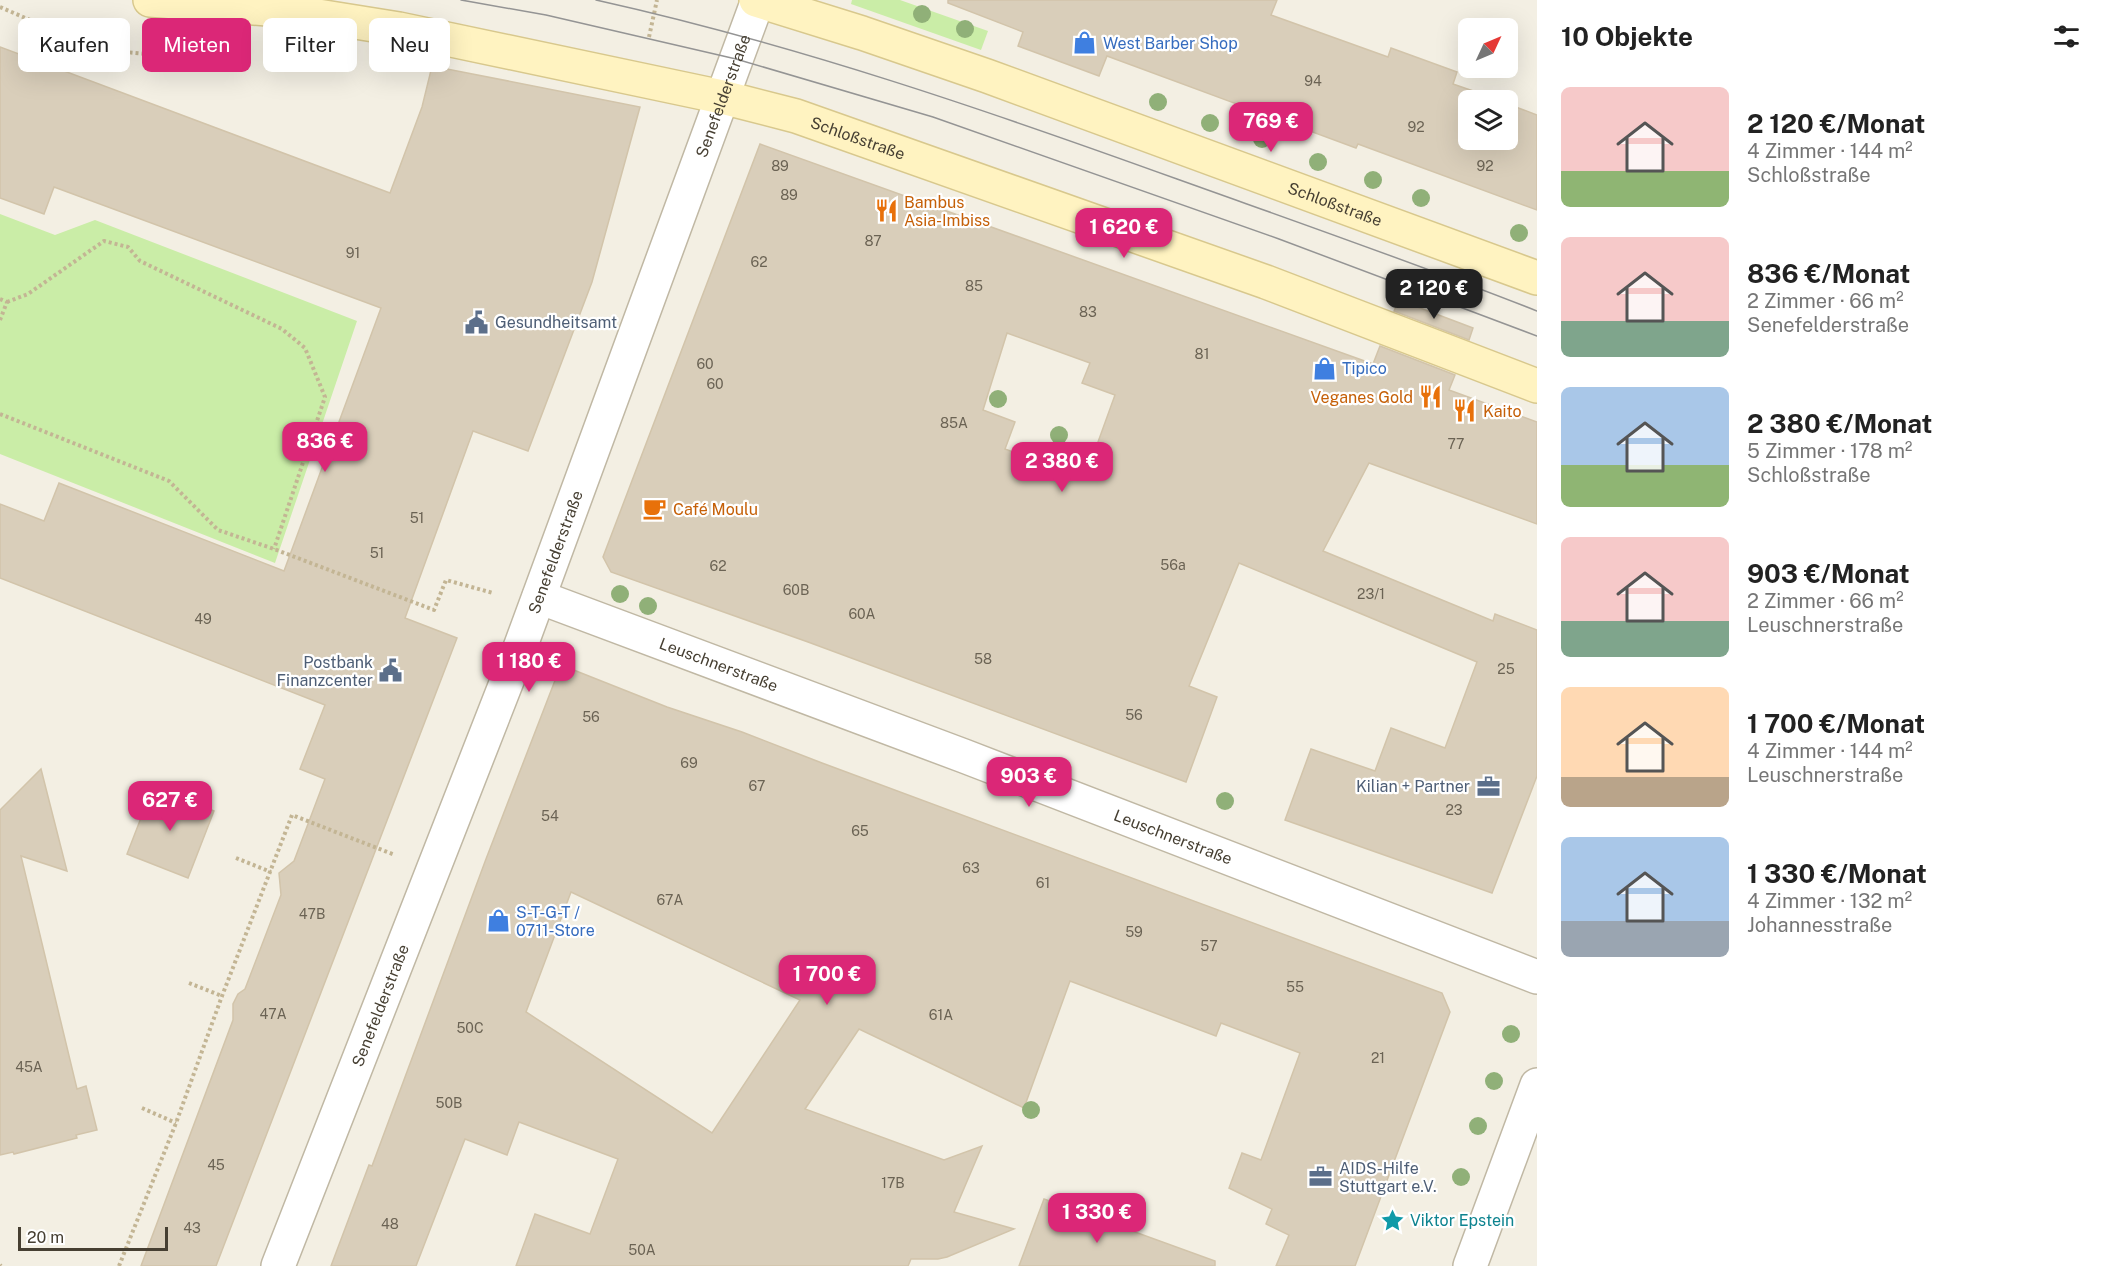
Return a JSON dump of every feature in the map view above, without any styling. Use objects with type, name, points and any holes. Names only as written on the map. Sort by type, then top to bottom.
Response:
[{"type":"street","name":"Schloßstraße","points":[[150,0],[280,10],[399,29],[722,97],[796,116],[1255,278],[1537,386]]},
{"type":"street","name":"Schloßstraße","points":[[757,0],[977,73],[1537,278]]},
{"type":"street","name":"Senefelderstraße","points":[[278,1266],[539,597],[757,0]]},
{"type":"street","name":"Leuschnerstraße","points":[[539,597],[964,756],[1537,977]]},
{"type":"street","points":[[1470,1266],[1537,1085]]},
{"type":"path","points":[[0,7],[76,40],[114,51],[142,53]]},
{"type":"path","points":[[0,299],[7,302],[28,294],[104,241],[128,247],[140,261],[282,329],[304,348],[325,397],[274,549]]},
{"type":"path","points":[[0,320],[7,302]]},
{"type":"path","points":[[0,414],[169,481],[218,530],[434,610],[446,580],[488,593],[539,597]]},
{"type":"path","points":[[119,1266],[176,1123],[292,815],[374,846]]},
{"type":"path","points":[[236,858],[271,872]]},
{"type":"path","points":[[189,983],[222,996]]},
{"type":"path","points":[[142,1108],[176,1123]]},
{"type":"green space","points":[[852,0],[900,0],[988,31],[981,50],[851,4]]},
{"type":"green space","points":[[0,214],[55,235],[95,220],[357,321],[275,563],[0,454]]},
{"type":"building","points":[[948,0],[1277,0],[1271,15],[1388,57],[1391,48],[1457,72],[1453,84],[1470,90],[1458,90],[1458,150],[1518,150],[1518,108],[1537,115],[1537,210],[1358,144],[1356,148],[1107,56],[1099,76],[1018,46],[1023,32],[948,3]]},
{"type":"building","points":[[0,47],[18,54],[18,72],[67,72],[390,193],[422,107],[431,72],[450,72],[450,70],[640,107],[592,282],[528,451],[473,431],[405,618],[457,638],[216,1266],[141,1266],[233,1020],[233,1004],[238,994],[245,989],[281,895],[279,873],[294,861],[325,779],[300,769],[325,705],[0,578],[0,504],[44,521],[59,483],[284,571],[381,308],[54,187],[44,214],[0,198]]},
{"type":"building","points":[[760,144],[1373,364],[1380,346],[1455,375],[1449,390],[1537,422],[1537,524],[1369,463],[1323,551],[1493,621],[1495,614],[1537,630],[1537,776],[1492,893],[1285,820],[1311,749],[1375,771],[1391,728],[1445,748],[1477,662],[1239,563],[1189,686],[1217,697],[1186,782],[808,642],[611,572],[603,557]],"holes":[[[1007,333],[1090,363],[1082,383],[1115,395],[1085,478],[1005,449],[1015,422],[983,410]]]},
{"type":"building","points":[[1399,300],[1473,328],[1469,340],[1394,311]]},
{"type":"building","points":[[561,665],[667,707],[742,732],[1442,993],[1450,1012],[1355,1266],[1276,1266],[1289,1235],[1266,1224],[1272,1209],[1229,1188],[1242,1153],[1261,1160],[1300,1053],[1221,1023],[1216,1036],[1070,981],[1024,1108],[859,1029],[805,1109],[944,1160],[982,1146],[954,1212],[1014,1229],[947,1257],[911,1259],[908,1266],[516,1266],[535,1214],[590,1234],[618,1159],[519,1122],[507,1155],[465,1139],[416,1266],[331,1266],[369,1165],[372,1166]],"holes":[[[571,892],[800,1000],[712,1133],[526,1012]]]},
{"type":"building","points":[[41,769],[67,871],[21,856],[77,1089],[86,1086],[97,1130],[76,1135],[77,1138],[14,1154],[13,1152],[0,1155],[0,810]]},
{"type":"building","points":[[153,787],[214,811],[188,878],[127,854]]},
{"type":"building","points":[[1044,1199],[1215,1261],[1215,1266],[1019,1266]]},
{"type":"tram line","points":[[461,0],[546,15],[736,59],[933,117],[1279,239],[1537,336]]},
{"type":"tram line","points":[[596,0],[670,17],[889,80],[1105,153],[1537,311]]},
{"type":"place","name":"West Barber Shop","points":[[1085,43]]},
{"type":"place","name":"Bambus Asia-Imbiss","points":[[886,211]]},
{"type":"place","name":"Gesundheitsamt","points":[[477,322]]},
{"type":"place","name":"Tipico","points":[[1324,368]]},
{"type":"place","name":"Veganes Gold","points":[[1431,397]]},
{"type":"place","name":"Kaito","points":[[1465,411]]},
{"type":"place","name":"Café Moulu","points":[[655,509]]},
{"type":"place","name":"Postbank Finanzcenter","points":[[391,671]]},
{"type":"place","name":"Kilian + Partner","points":[[1488,786]]},
{"type":"place","name":"S-T-G-T / 0711-Store","points":[[498,921]]},
{"type":"place","name":"AIDS-Hilfe Stuttgart e.V.","points":[[1321,1177]]},
{"type":"place","name":"Viktor Epstein","points":[[1392,1220]]}]
